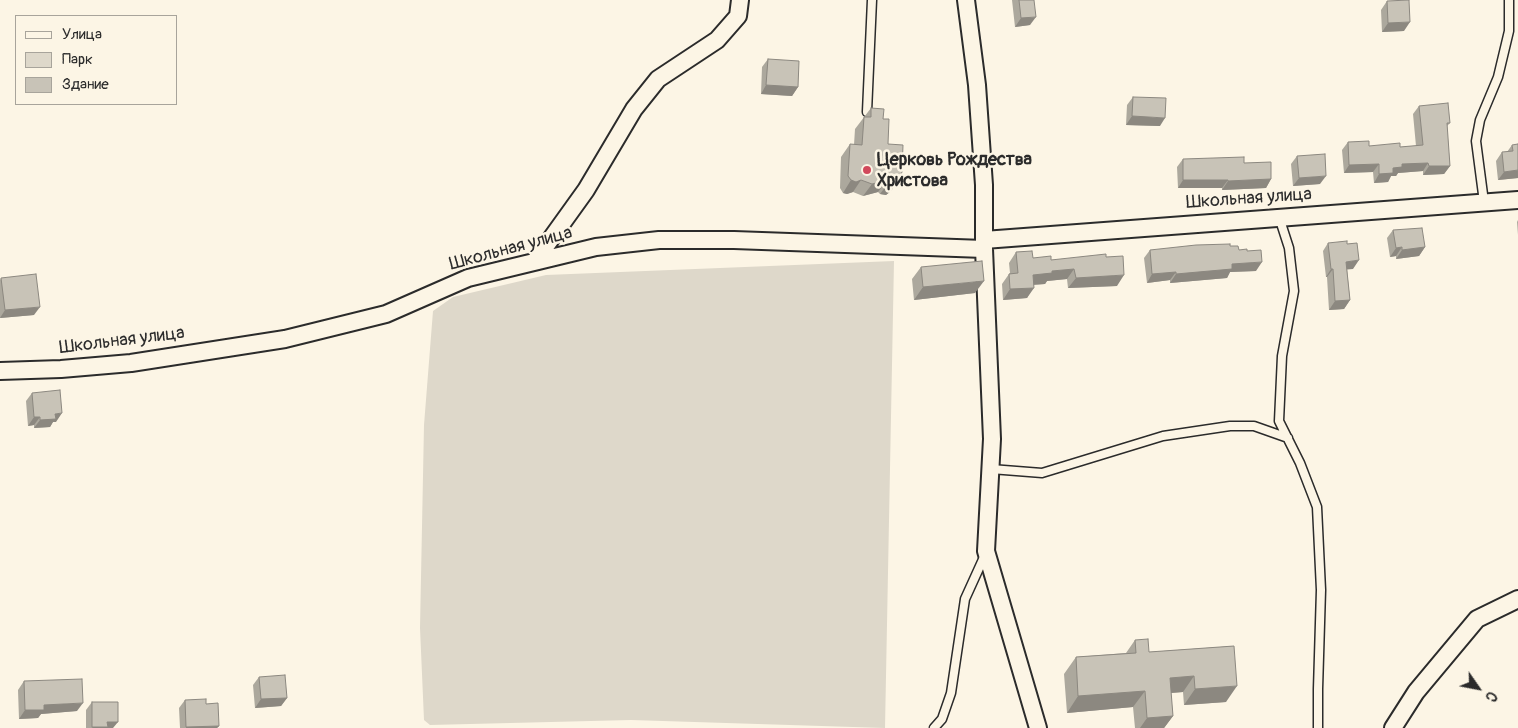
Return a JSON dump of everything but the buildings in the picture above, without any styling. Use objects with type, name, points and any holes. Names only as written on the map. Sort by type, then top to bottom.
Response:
[{"type":"street","points":[[535,261],[586,190],[634,108],[658,79],[717,40],[738,16],[740,0]]},
{"type":"street","points":[[966,0],[977,85],[984,185],[984,244],[992,439],[986,551],[1038,728]]},
{"type":"street","name":"Школьная улица","points":[[0,372],[130,363],[285,339],[386,314],[468,278],[596,247],[660,240],[984,244],[1280,217],[1518,200]]},
{"type":"street","points":[[1393,728],[1416,692],[1477,618],[1518,599]]},
{"type":"lane","points":[[868,112],[872,0]]},
{"type":"lane","points":[[1484,202],[1476,141],[1480,120],[1498,77],[1509,30],[1509,0]]},
{"type":"lane","points":[[1280,217],[1290,248],[1294,291],[1282,356],[1279,421],[1300,463],[1317,507],[1321,590],[1318,728]]},
{"type":"lane","points":[[990,470],[1042,473],[1163,436],[1230,426],[1254,426],[1288,438]]},
{"type":"lane","points":[[934,728],[942,719],[951,693],[965,599],[986,551]]},
{"type":"green space","points":[[894,261],[885,728],[631,720],[430,725],[424,720],[420,628],[424,425],[433,311],[453,297],[546,275]]},
{"type":"place","name":"Церковь Рождества Христова","points":[[867,170]]}]
